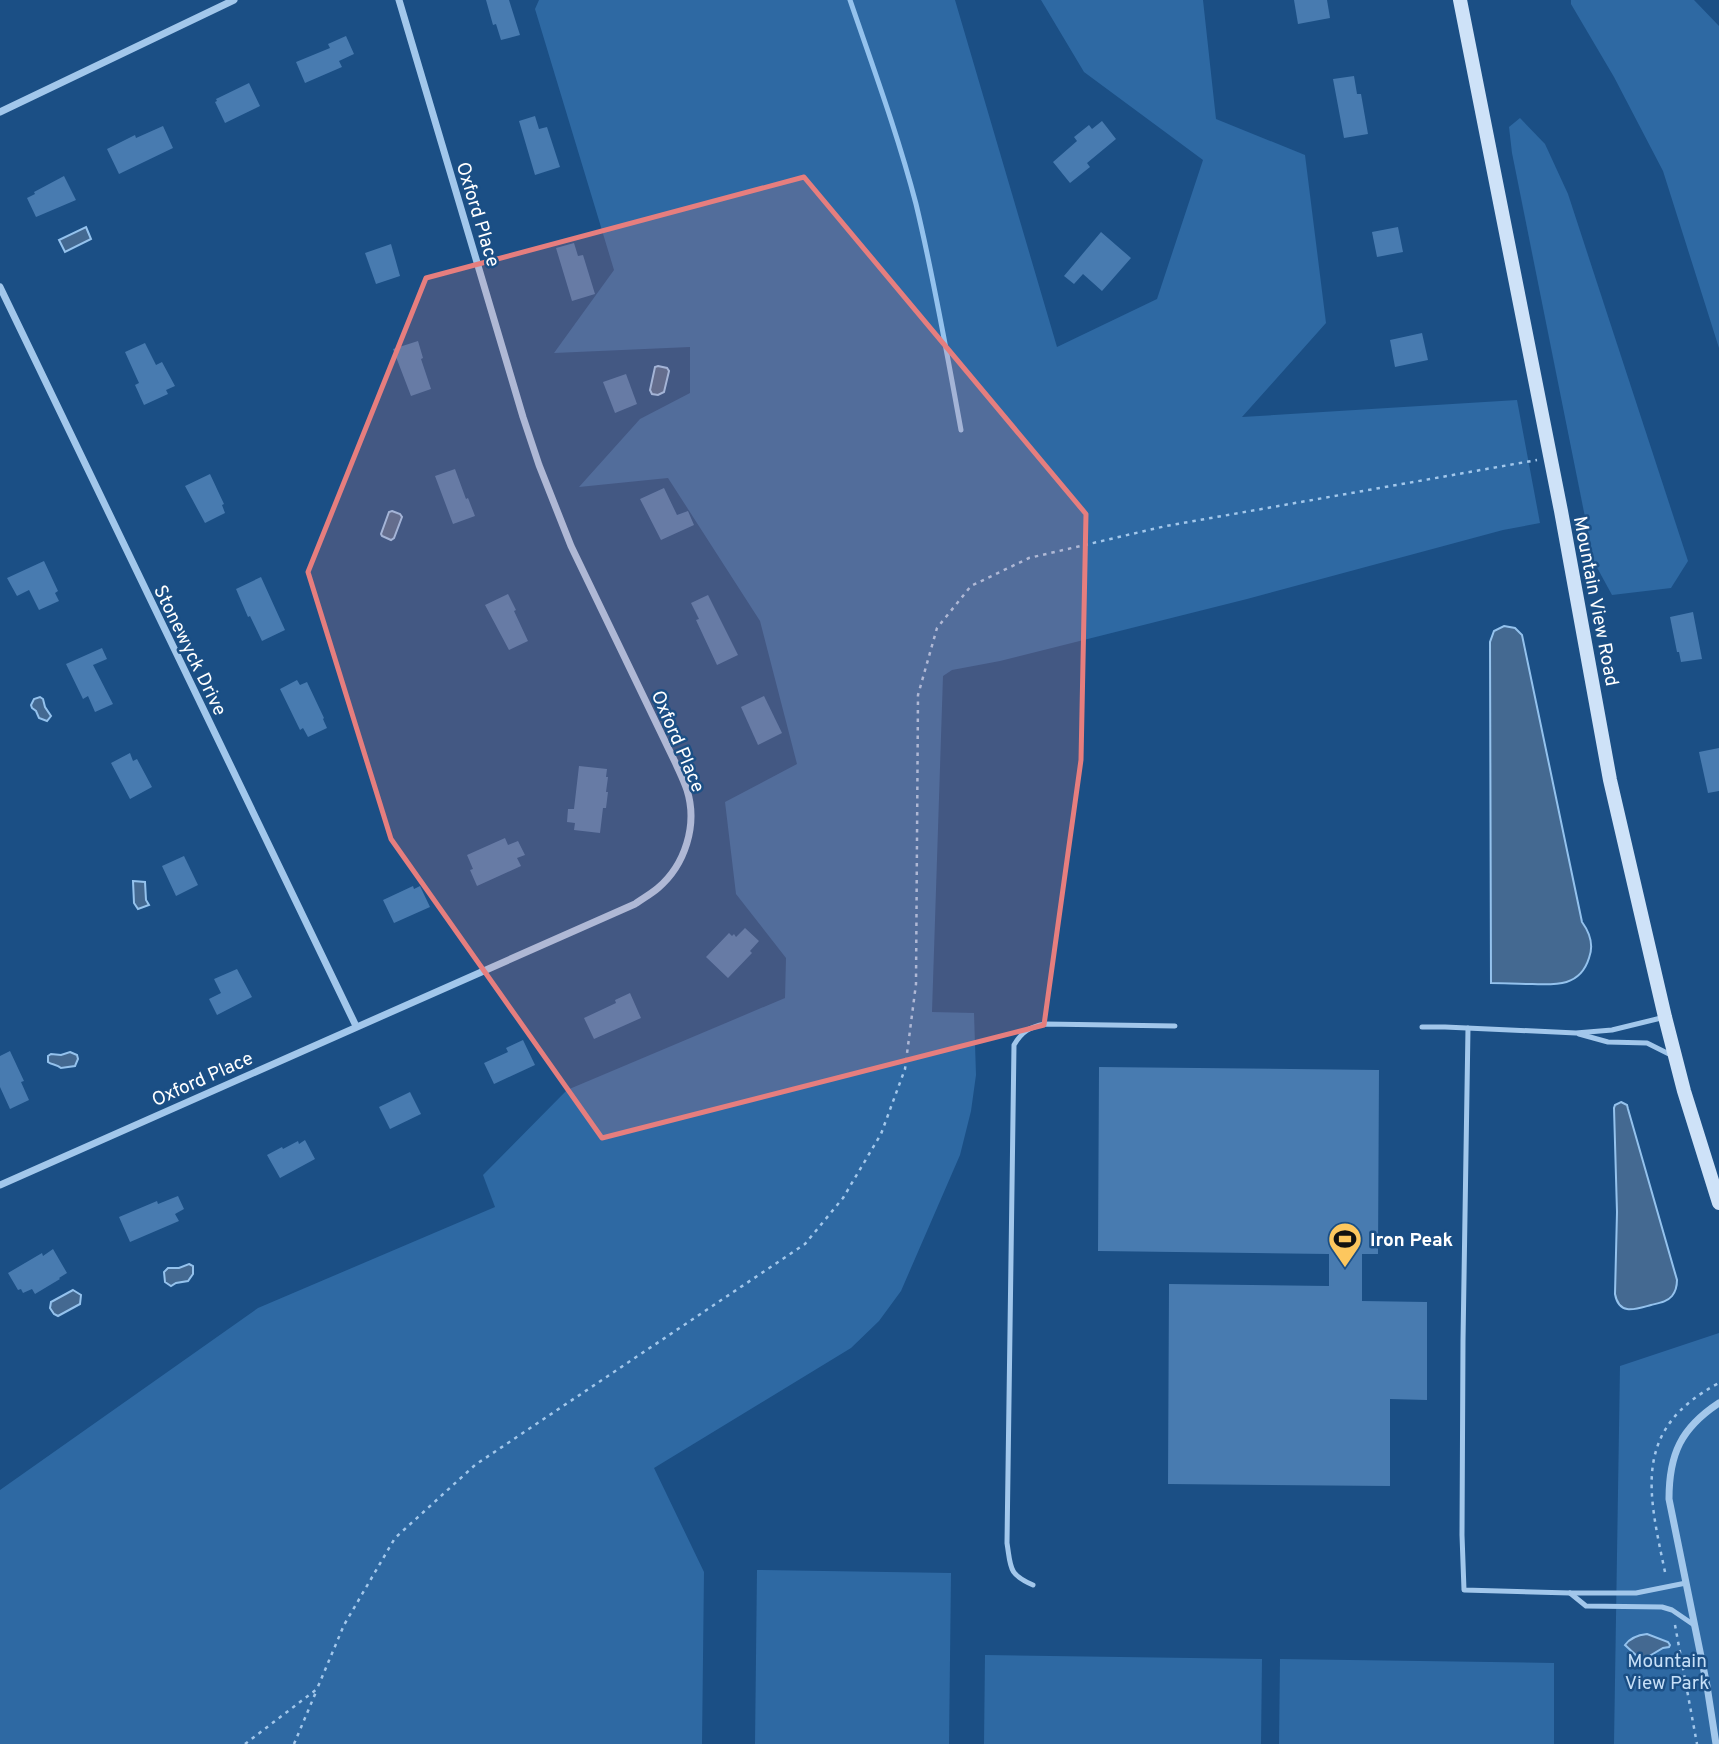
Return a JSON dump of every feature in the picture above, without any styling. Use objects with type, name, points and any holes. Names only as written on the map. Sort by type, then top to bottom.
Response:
[{"type":"street","points":[[0,112],[234,0]]},
{"type":"street","name":"Oxford Place","points":[[0,1185],[635,904],[657,890],[672,874],[689,836],[691,814],[687,791],[570,546],[538,465],[399,0]]},
{"type":"street","name":"Mountain View Road","points":[[1460,0],[1610,780],[1665,1017],[1700,1146],[1719,1203]]},
{"type":"street","name":"Stonewyck Drive","points":[[0,287],[356,1026]]},
{"type":"street","points":[[1716,1744],[1669,1499],[1669,1478],[1675,1451],[1688,1429],[1719,1403]]},
{"type":"lane","points":[[1422,1027],[1576,1033],[1612,1030],[1665,1017]]},
{"type":"lane","points":[[1033,1585],[1018,1578],[1011,1570],[1007,1543],[1014,1045],[1020,1035],[1030,1027],[1045,1024],[1175,1026]]},
{"type":"lane","points":[[1468,1028],[1463,1368],[1464,1590],[1636,1593],[1686,1583]]},
{"type":"lane","points":[[1576,1033],[1608,1042],[1647,1043],[1676,1059]]},
{"type":"lane","points":[[1570,1593],[1586,1606],[1662,1607],[1672,1610],[1695,1625]]},
{"type":"path","points":[[295,1744],[344,1625],[395,1538],[475,1465],[805,1244],[843,1198],[881,1134],[905,1069],[916,984],[918,695],[937,628],[971,586],[1029,558],[1166,526],[1550,457]]},
{"type":"path","points":[[1673,1618],[1697,1744]]},
{"type":"path","points":[[244,1744],[317,1689]]},
{"type":"highlighted area","points":[[804,177],[1086,514],[1081,760],[1044,1025],[602,1138],[391,839],[308,572],[426,278]]},
{"type":"green space","points":[[539,0],[955,0],[1057,347],[1157,299],[1203,160],[1084,72],[1041,0],[1203,0],[1216,119],[1305,155],[1326,323],[1242,417],[1517,400],[1540,523],[1503,530],[1247,599],[1000,661],[952,670],[943,676],[932,1012],[974,1013],[976,1075],[971,1111],[960,1155],[901,1291],[879,1321],[851,1348],[654,1468],[704,1572],[702,1744],[0,1744],[0,1490],[258,1308],[495,1207],[483,1175],[567,1090],[785,998],[786,958],[736,894],[725,802],[797,764],[760,621],[668,478],[579,487],[640,419],[690,393],[690,347],[554,353],[614,270],[535,9]]},
{"type":"green space","points":[[1571,0],[1694,0],[1719,26],[1719,348],[1663,171]]},
{"type":"green space","points":[[1520,118],[1545,144],[1568,194],[1688,561],[1671,588],[1612,595],[1594,562],[1512,153],[1509,127]]},
{"type":"green space","name":"Mountain View Park","points":[[1719,1333],[1719,1744],[1614,1744],[1620,1366]]},
{"type":"green space","points":[[757,1570],[951,1573],[949,1744],[755,1744]]},
{"type":"green space","points":[[985,1655],[1262,1659],[1261,1744],[984,1744]]},
{"type":"green space","points":[[1280,1659],[1554,1663],[1554,1744],[1279,1744]]},
{"type":"shaded area","points":[[86,227],[91,239],[65,252],[59,240]]},
{"type":"shaded area","points":[[655,367],[669,371],[664,392],[658,395],[652,394],[650,390]]},
{"type":"shaded area","points":[[389,512],[402,517],[391,540],[381,534]]},
{"type":"shaded area","points":[[1504,626],[1515,628],[1522,635],[1582,922],[1591,944],[1589,958],[1580,974],[1557,984],[1491,983],[1490,642],[1494,631]]},
{"type":"shaded area","points":[[40,697],[51,716],[47,721],[39,718],[31,705],[34,699]]},
{"type":"shaded area","points":[[133,881],[145,882],[149,905],[138,909],[134,903]]},
{"type":"shaded area","points":[[70,1052],[77,1055],[75,1066],[61,1068],[48,1062],[48,1056],[51,1054]]},
{"type":"shaded area","points":[[1621,1102],[1627,1105],[1677,1280],[1674,1292],[1668,1300],[1634,1309],[1620,1306],[1615,1294],[1617,1212],[1614,1108]]},
{"type":"shaded area","points":[[189,1264],[193,1266],[193,1274],[188,1281],[171,1286],[165,1282],[164,1272],[168,1268]]},
{"type":"shaded area","points":[[73,1290],[81,1295],[80,1304],[58,1316],[54,1314],[50,1308],[51,1302]]},
{"type":"shaded area","points":[[1647,1634],[1668,1642],[1669,1647],[1646,1658],[1638,1657],[1625,1645],[1634,1637]]},
{"type":"building","points":[[486,0],[509,0],[520,35],[501,40],[496,24],[493,25]]},
{"type":"building","points":[[1294,0],[1327,0],[1330,18],[1298,24]]},
{"type":"building","points":[[346,36],[354,54],[339,61],[342,67],[305,83],[296,62],[330,48],[328,44]]},
{"type":"building","points":[[1354,76],[1357,94],[1361,94],[1368,134],[1344,138],[1333,79]]},
{"type":"building","points":[[249,83],[260,106],[225,123],[216,99]]},
{"type":"building","points":[[535,116],[539,129],[547,127],[560,167],[535,175],[519,121]]},
{"type":"building","points":[[1102,121],[1116,139],[1087,163],[1090,167],[1070,183],[1053,162],[1077,141],[1074,137],[1089,125],[1092,129]]},
{"type":"building","points":[[163,126],[173,148],[119,174],[107,149],[135,135],[136,138]]},
{"type":"building","points":[[64,176],[76,200],[36,217],[27,198]]},
{"type":"building","points":[[1398,227],[1403,252],[1377,257],[1372,232]]},
{"type":"building","points":[[1101,232],[1131,258],[1102,291],[1083,274],[1074,284],[1064,276]]},
{"type":"building","points":[[574,243],[578,256],[583,255],[595,294],[572,301],[556,248]]},
{"type":"building","points":[[391,244],[400,276],[376,284],[365,253]]},
{"type":"building","points":[[1422,333],[1428,360],[1395,367],[1390,340]]},
{"type":"building","points":[[418,341],[431,389],[411,396],[393,349]]},
{"type":"building","points":[[145,343],[156,365],[162,362],[175,386],[166,390],[168,394],[144,405],[135,385],[139,383],[125,352]]},
{"type":"building","points":[[626,374],[637,404],[615,413],[603,382]]},
{"type":"building","points":[[455,469],[475,516],[453,524],[435,476]]},
{"type":"building","points":[[210,474],[224,504],[225,513],[205,523],[185,486]]},
{"type":"building","points":[[664,488],[677,515],[688,511],[694,525],[661,540],[640,499]]},
{"type":"building","points":[[44,561],[58,591],[55,593],[59,601],[39,610],[29,590],[17,596],[7,578]]},
{"type":"building","points":[[261,577],[285,630],[262,641],[236,589]]},
{"type":"building","points":[[508,594],[528,641],[509,650],[485,605]]},
{"type":"building","points":[[708,595],[738,655],[717,665],[691,603]]},
{"type":"building","points":[[1693,612],[1702,659],[1681,662],[1670,617]]},
{"type":"building","points":[[102,648],[107,659],[93,665],[113,704],[95,712],[88,696],[83,699],[66,664]]},
{"type":"building","points":[[297,680],[300,685],[307,682],[327,728],[308,737],[303,728],[300,730],[280,689]]},
{"type":"building","points":[[764,696],[782,733],[758,745],[741,707]]},
{"type":"building","points":[[1719,748],[1719,791],[1708,793],[1699,752]]},
{"type":"building","points":[[130,753],[133,761],[137,759],[152,787],[130,799],[111,763]]},
{"type":"building","points":[[579,766],[607,769],[608,792],[600,833],[574,830],[575,823],[567,822],[568,809],[574,809]]},
{"type":"building","points":[[505,838],[508,845],[518,841],[525,855],[517,858],[521,866],[477,886],[467,855]]},
{"type":"building","points":[[184,856],[198,885],[176,896],[162,866]]},
{"type":"building","points":[[413,886],[414,889],[420,886],[430,907],[394,923],[383,900]]},
{"type":"building","points":[[745,928],[759,941],[750,951],[752,953],[728,978],[706,957],[729,933],[736,937]]},
{"type":"building","points":[[237,969],[252,997],[217,1015],[209,999],[221,993],[214,979]]},
{"type":"building","points":[[630,993],[641,1018],[594,1039],[584,1018],[616,1003],[615,1000]]},
{"type":"building","points":[[523,1040],[535,1065],[494,1084],[484,1063],[508,1052],[506,1048]]},
{"type":"building","points":[[10,1051],[24,1081],[21,1082],[29,1100],[10,1109],[0,1087],[0,1056]]},
{"type":"building","name":"Iron Peak","points":[[1099,1067],[1379,1070],[1378,1254],[1362,1254],[1362,1301],[1427,1302],[1427,1400],[1390,1399],[1390,1486],[1168,1484],[1169,1284],[1329,1286],[1329,1254],[1098,1251]]},
{"type":"building","points":[[410,1092],[421,1114],[390,1129],[379,1107]]},
{"type":"building","points":[[305,1140],[315,1159],[280,1178],[267,1155]]},
{"type":"building","points":[[178,1196],[184,1209],[175,1214],[179,1221],[130,1242],[119,1217],[157,1201],[158,1204]]},
{"type":"building","points":[[53,1249],[67,1273],[35,1294],[32,1289],[23,1293],[21,1289],[18,1290],[8,1273]]},
{"type":"waterway","points":[[850,0],[916,204],[961,430]]},
{"type":"place","name":"Iron Peak","points":[[1345,1269]]}]
